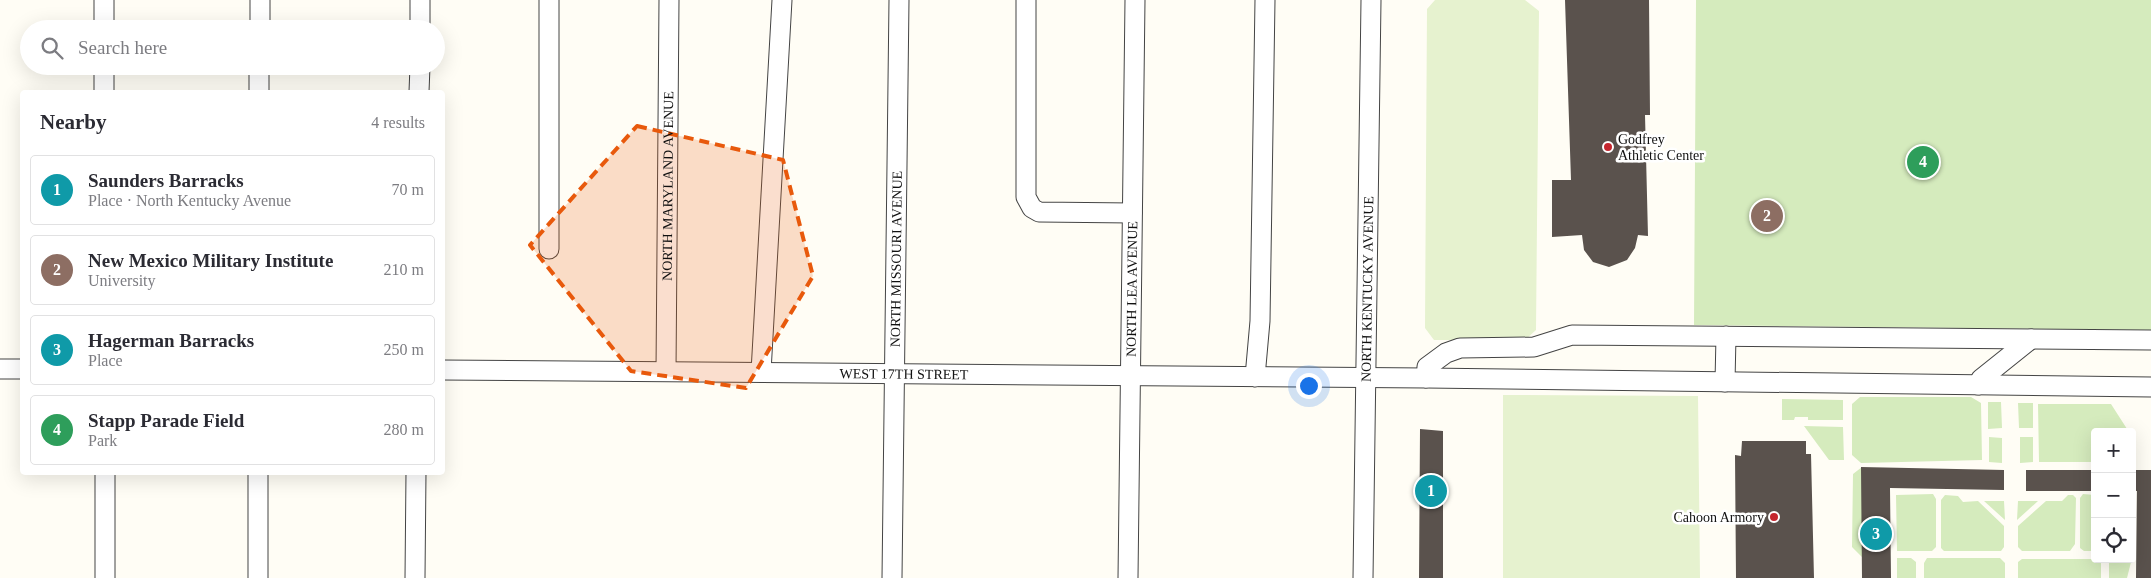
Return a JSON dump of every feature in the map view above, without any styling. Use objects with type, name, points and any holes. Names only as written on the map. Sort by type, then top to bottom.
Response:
[{"type":"street","points":[[104,0],[104,20]]},
{"type":"street","points":[[260,0],[260,20]]},
{"type":"street","points":[[420,0],[420,20]]},
{"type":"street","points":[[549,0],[549,249]]},
{"type":"street","name":"NORTH MARYLAND AVENUE","points":[[666,371],[669,0]]},
{"type":"street","points":[[761,372],[782,0]]},
{"type":"street","name":"NORTH MISSOURI AVENUE","points":[[892,578],[899,0]]},
{"type":"street","points":[[1026,0],[1026,197],[1028,203],[1039,212],[1132,213]]},
{"type":"street","name":"NORTH LEA AVENUE","points":[[1128,578],[1134,0]]},
{"type":"street","points":[[1255,377],[1260,321],[1265,0]]},
{"type":"street","name":"NORTH KENTUCKY AVENUE","points":[[1363,578],[1371,0]]},
{"type":"street","points":[[104,75],[104,90]]},
{"type":"street","points":[[259,90],[260,75]]},
{"type":"street","points":[[419,90],[420,75]]},
{"type":"street","points":[[1426,378],[1427,367],[1446,353],[1460,348],[1534,347],[1572,335],[2151,340]]},
{"type":"street","points":[[1725,382],[1726,336]]},
{"type":"street","points":[[1978,385],[1981,379],[2031,339]]},
{"type":"street","points":[[0,370],[20,370]]},
{"type":"street","name":"WEST 17TH STREET","points":[[445,370],[1365,377],[2151,387]]},
{"type":"street","points":[[105,475],[105,578]]},
{"type":"street","points":[[258,475],[258,578]]},
{"type":"street","points":[[415,578],[416,475]]},
{"type":"highlighted area","points":[[637,126],[783,160],[813,276],[746,388],[631,371],[530,245]]},
{"type":"green space","points":[[1435,0],[1525,0],[1539,11],[1536,330],[1525,340],[1434,340],[1425,328],[1427,9]]},
{"type":"green space","points":[[1696,0],[2151,0],[2151,330],[1694,325]]},
{"type":"green space","points":[[1503,395],[1698,396],[1700,578],[1503,578]]},
{"type":"green space","points":[[1860,397],[1971,397],[1981,403],[1982,460],[1861,463],[1852,455],[1852,404]]},
{"type":"green space","points":[[1782,399],[1843,400],[1843,420],[1808,420],[1808,417],[1795,417],[1794,420],[1782,420]]},
{"type":"green space","points":[[1988,402],[2001,402],[2002,428],[1988,429]]},
{"type":"green space","points":[[2018,403],[2033,403],[2033,428],[2019,428]]},
{"type":"green space","points":[[2038,404],[2111,404],[2126,428],[2091,428],[2091,462],[2039,462]]},
{"type":"green space","points":[[1804,426],[1843,427],[1844,460],[1829,460]]},
{"type":"green space","points":[[1989,437],[2002,438],[2002,463],[1989,462]]},
{"type":"green space","points":[[2020,437],[2033,437],[2033,462],[2020,463]]},
{"type":"green space","points":[[1862,467],[1864,559],[1852,547],[1853,474]]},
{"type":"green space","points":[[1933,494],[1936,499],[1936,547],[1932,551],[1897,551],[1896,495]]},
{"type":"green space","points":[[2083,494],[2091,495],[2091,551],[2084,551],[2080,548],[2080,498]]},
{"type":"green space","points":[[1945,495],[1958,496],[1963,502],[1978,501],[2004,526],[2004,547],[2001,551],[1944,551],[1941,548],[1941,500]]},
{"type":"green space","points":[[2068,495],[2073,495],[2076,498],[2075,544],[2070,551],[2022,551],[2018,547],[2018,526],[2046,501],[2062,501]]},
{"type":"green space","points":[[1984,501],[2004,501],[2005,520]]},
{"type":"green space","points":[[2018,501],[2038,501],[2017,520]]},
{"type":"green space","points":[[1897,558],[1911,558],[1916,562],[1916,578],[1897,578]]},
{"type":"green space","points":[[1927,558],[2000,558],[2005,563],[2005,578],[1924,578],[1924,563]]},
{"type":"green space","points":[[2022,559],[2091,559],[2091,563],[2101,563],[2101,578],[2018,578],[2018,562]]},
{"type":"green space","points":[[2109,563],[2131,563],[2127,578],[2109,578]]},
{"type":"building","name":"Godfrey Athletic Center","points":[[1565,0],[1649,0],[1650,115],[1645,115],[1648,236],[1638,235],[1635,248],[1627,260],[1609,267],[1593,262],[1584,250],[1582,235],[1552,237],[1552,180],[1571,180]]},
{"type":"building","points":[[1420,429],[1443,431],[1443,578],[1419,578]]},
{"type":"building","name":"Cahoon Armory","points":[[1742,441],[1806,441],[1806,454],[1811,454],[1814,578],[1736,578],[1735,455],[1741,456]]},
{"type":"building","points":[[1861,467],[2004,470],[2004,490],[1890,488],[1891,578],[1862,578]]},
{"type":"building","points":[[2026,470],[2091,470],[2091,491],[2026,491]]},
{"type":"building","points":[[2136,470],[2151,470],[2151,578],[2136,578]]},
{"type":"place","name":"Godfrey Athletic Center","points":[[1608,147]]},
{"type":"place","name":"Stapp Parade Field","points":[[1923,162]]},
{"type":"place","name":"New Mexico Military Institute","points":[[1767,216]]},
{"type":"place","name":"Saunders Barracks","points":[[1431,491]]},
{"type":"place","name":"Cahoon Armory","points":[[1774,517]]},
{"type":"place","name":"Hagerman Barracks","points":[[1876,534]]}]
